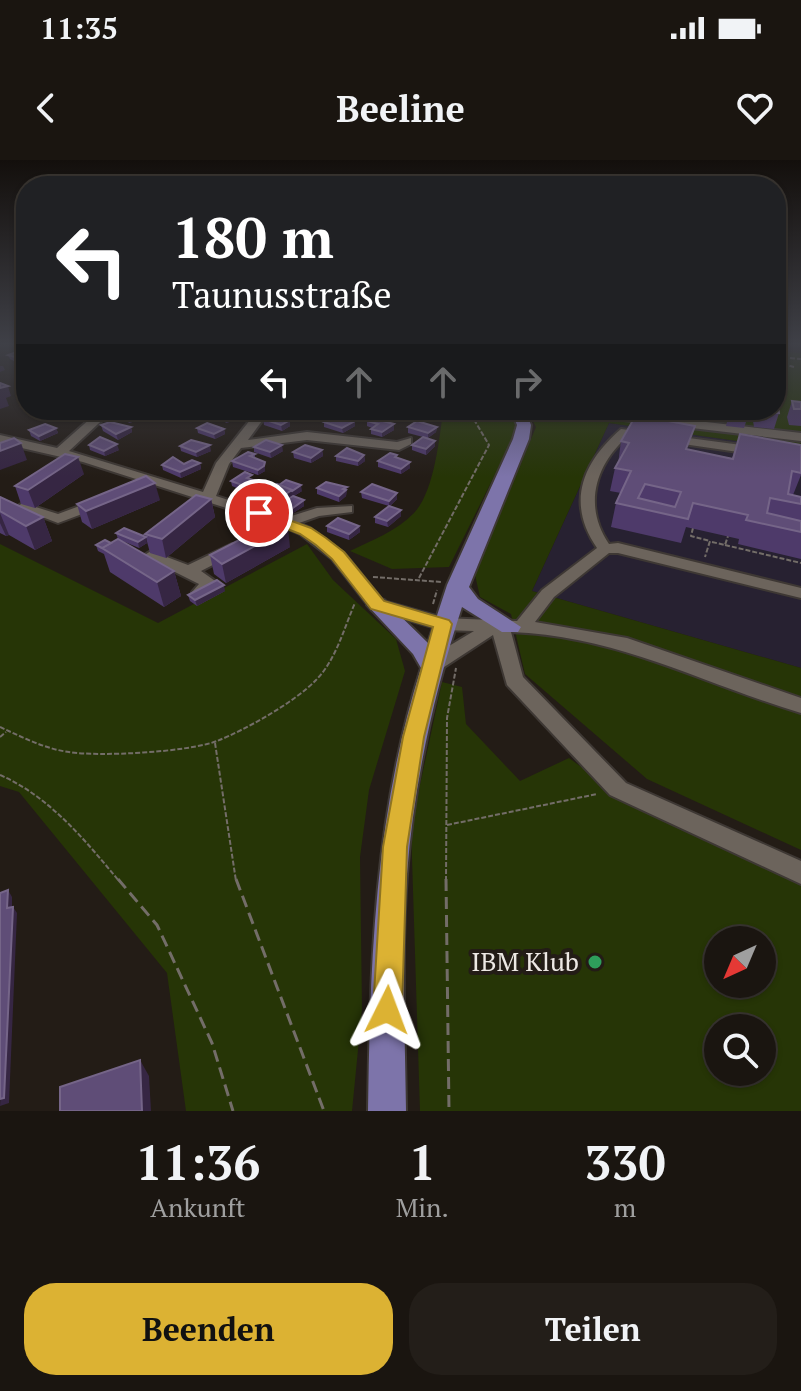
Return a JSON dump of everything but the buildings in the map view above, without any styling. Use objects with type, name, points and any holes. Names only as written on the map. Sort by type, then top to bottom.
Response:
[{"type":"main road","points":[[387,1111],[395,847],[408,765],[443,624],[448,583],[521,439],[522,420]]},
{"type":"main road","points":[[448,583],[471,604],[507,627]]},
{"type":"main road","points":[[374,601],[422,650],[431,666]]},
{"type":"street","points":[[60,452],[96,420]]},
{"type":"street","points":[[209,495],[223,463],[256,420]]},
{"type":"street","points":[[657,420],[801,437]]},
{"type":"street","points":[[605,549],[586,506],[585,492],[591,473],[610,443],[625,432],[635,431],[705,450],[801,457]]},
{"type":"street","points":[[235,445],[307,436],[399,446],[407,441]]},
{"type":"street","points":[[0,439],[60,452],[209,495],[284,522],[321,542],[338,556],[374,601],[443,624],[580,633],[621,642],[801,706]]},
{"type":"street","points":[[0,453],[23,444]]},
{"type":"street","points":[[23,507],[63,524],[156,480]]},
{"type":"street","points":[[189,571],[284,522],[317,512],[347,509]]},
{"type":"street","points":[[431,666],[507,627],[531,611],[566,580],[590,565],[605,549],[618,548],[801,593]]},
{"type":"street","points":[[151,556],[210,583],[200,592]]},
{"type":"street","points":[[507,627],[503,643],[514,680],[618,789],[801,873]]},
{"type":"path","points":[[419,578],[489,445],[474,420]]},
{"type":"path","points":[[693,528],[691,536],[801,563]]},
{"type":"path","points":[[725,545],[728,536]]},
{"type":"path","points":[[701,568],[710,541]]},
{"type":"path","points":[[356,580],[383,575],[448,583]]},
{"type":"path","points":[[0,727],[49,748],[72,753],[150,751],[215,742],[285,703],[316,680],[330,661],[354,604],[374,601]]},
{"type":"path","points":[[449,1111],[450,968],[445,825],[448,706],[460,659]]},
{"type":"path","points":[[0,737],[7,731]]},
{"type":"path","points":[[215,742],[238,891],[324,1111]]},
{"type":"path","points":[[0,775],[16,782],[70,823],[157,925],[212,1043],[233,1111]]},
{"type":"path","points":[[445,825],[618,789]]},
{"type":"shaded area","points":[[609,423],[801,450],[801,668],[532,591]]},
{"type":"green space","points":[[786,388],[801,388],[801,450],[609,423],[532,591],[801,668],[801,850],[647,779],[525,674],[511,614],[480,597],[475,575],[536,427],[532,420],[786,420]]},
{"type":"green space","points":[[442,420],[516,420],[519,426],[449,567],[392,569],[350,551],[384,535],[414,513],[431,479]]},
{"type":"green space","points":[[0,544],[158,623],[307,544],[333,580],[396,639],[405,671],[369,790],[360,857],[362,1009],[352,1111],[186,1111],[167,973],[19,792],[0,786]]},
{"type":"green space","name":"IBM Klub","points":[[442,682],[462,687],[466,724],[520,781],[569,758],[624,798],[801,881],[801,1111],[420,1111],[411,827]]},
{"type":"place","name":"IBM Klub","points":[[595,962]]},
{"type":"route","points":[[259,513],[305,531],[321,542],[338,556],[377,605],[443,624],[413,737],[395,847],[387,1010]]}]
